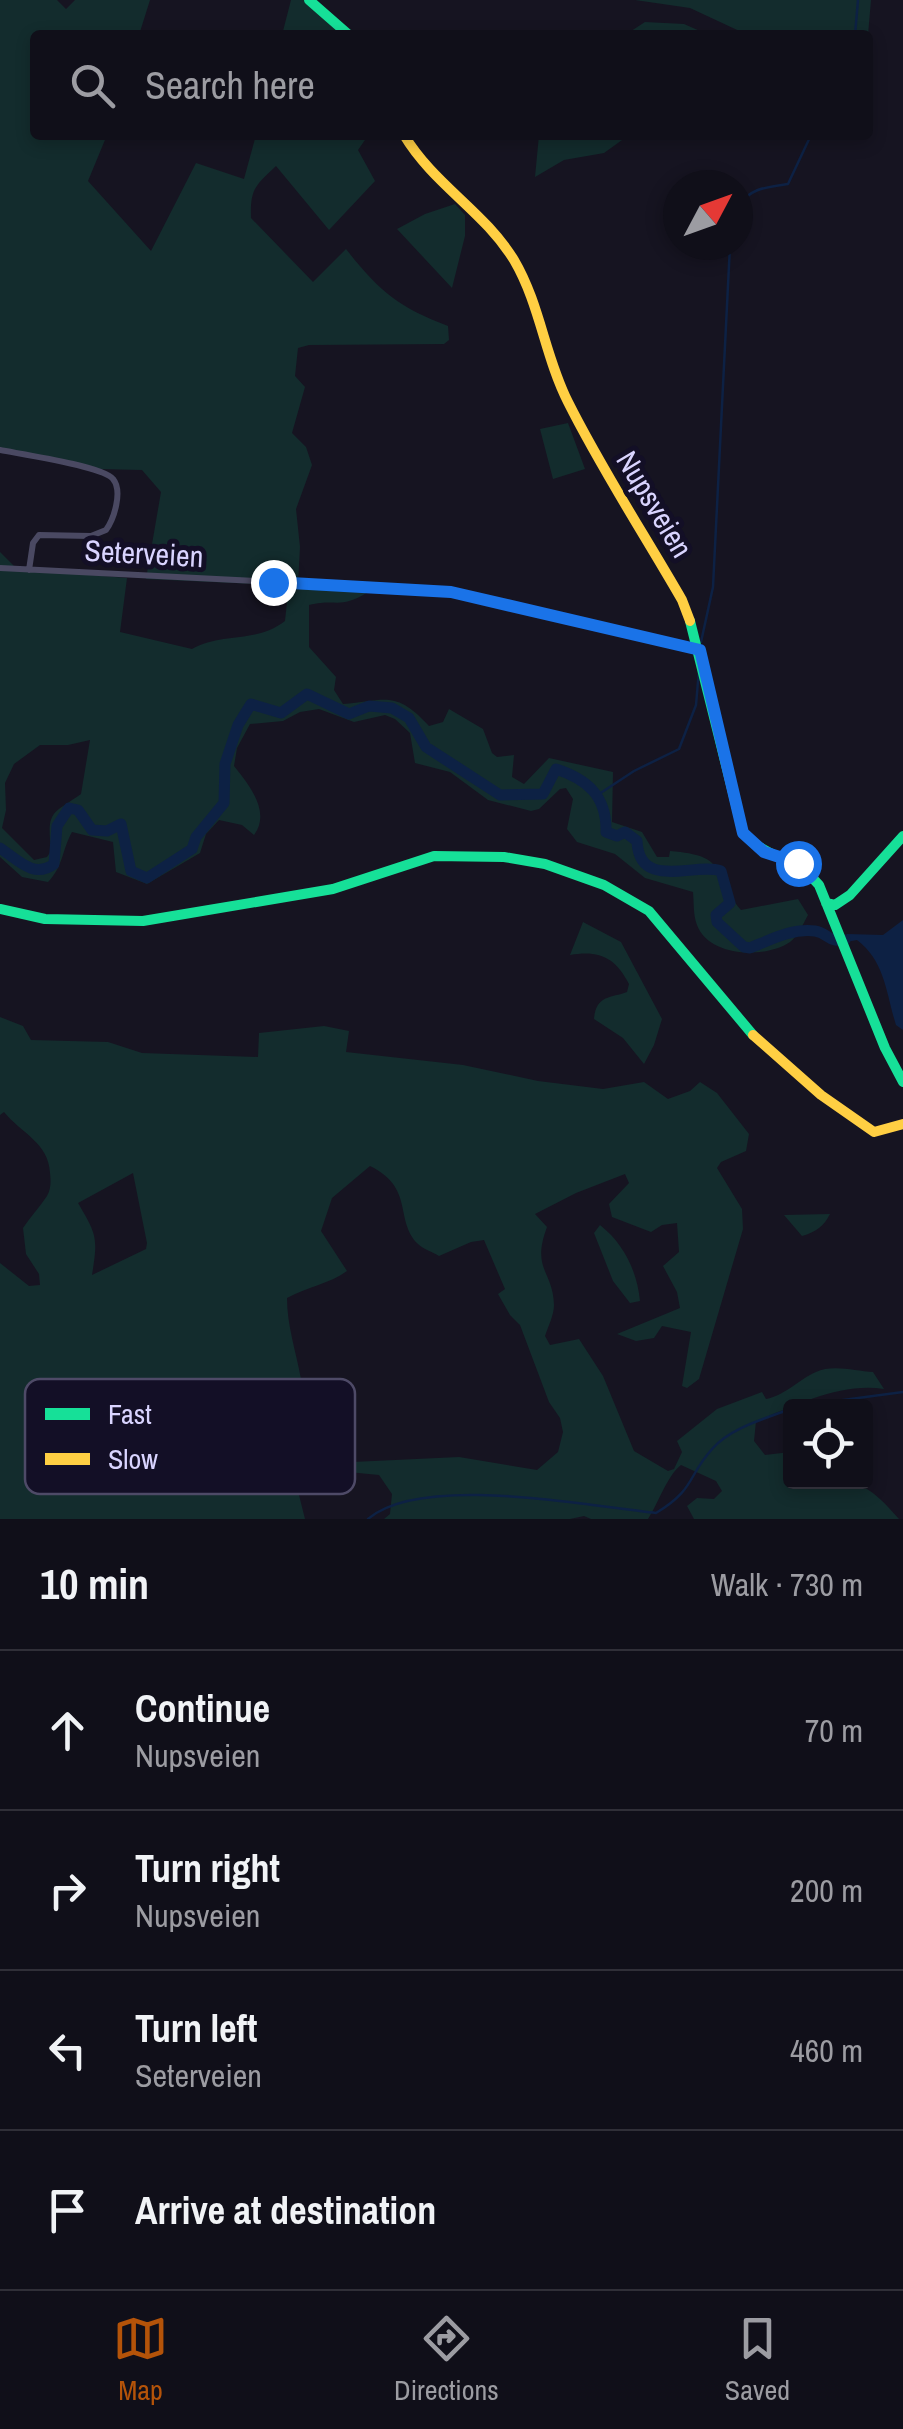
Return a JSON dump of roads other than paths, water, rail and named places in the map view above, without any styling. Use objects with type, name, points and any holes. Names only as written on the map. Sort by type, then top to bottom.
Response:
[{"type":"main road","points":[[310,0],[344,30]]},
{"type":"main road","name":"Nupsveien","points":[[407,140],[421,163],[488,226],[519,269],[566,399],[682,600],[700,650],[743,833],[764,852],[806,868],[820,884],[885,1048],[903,1082]]},
{"type":"main road","points":[[826,903],[833,896],[854,890],[903,836]]},
{"type":"main road","points":[[0,909],[45,919],[132,922],[333,889],[434,856],[468,854],[536,861],[601,883],[640,905],[668,930],[733,1016],[778,1060],[872,1131],[903,1124]]},
{"type":"street","points":[[0,450],[100,470],[114,479],[118,488],[112,520],[106,530],[91,536],[39,535],[32,543],[29,570]]},
{"type":"street","name":"Seterveien","points":[[0,568],[437,590],[700,650]]},
{"type":"water","points":[[903,920],[903,1030],[896,1025],[874,958],[857,940],[846,942],[844,937],[883,935]]},
{"type":"waterway","points":[[855,30],[858,0]]},
{"type":"waterway","points":[[753,192],[788,184],[809,140]]},
{"type":"waterway","points":[[701,642],[713,587],[729,260]]},
{"type":"waterway","points":[[596,796],[634,771],[679,749],[696,705],[699,670]]},
{"type":"waterway","points":[[0,848],[33,869],[54,864],[57,826],[69,808],[78,810],[92,830],[107,831],[121,824],[131,871],[147,878],[192,849],[196,837],[224,803],[225,764],[238,725],[251,704],[281,713],[307,694],[349,714],[369,706],[392,708],[409,718],[426,747],[500,795],[543,794],[556,769],[577,778],[599,799],[606,832],[617,836],[625,832],[637,841],[647,866],[670,871],[721,871],[730,903],[716,915],[717,922],[744,947],[798,931],[845,940]]},
{"type":"waterway","points":[[850,1399],[903,1392]]},
{"type":"waterway","points":[[368,1519],[393,1505],[464,1495],[656,1513],[678,1497],[721,1441],[749,1424],[783,1412]]}]
